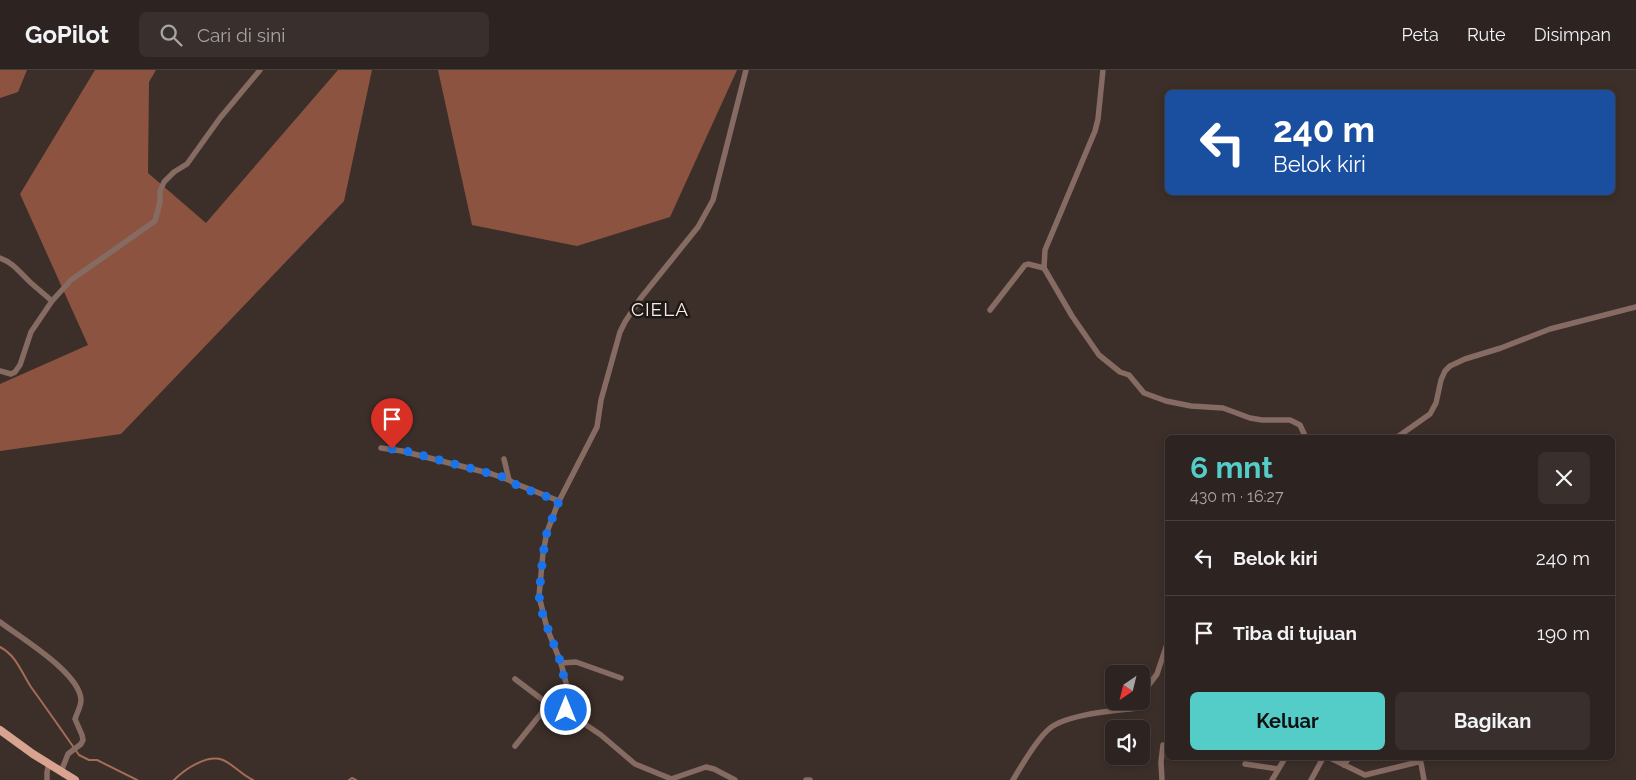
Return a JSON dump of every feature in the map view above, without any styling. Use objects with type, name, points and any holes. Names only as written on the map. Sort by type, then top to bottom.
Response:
[{"type":"main road","points":[[0,730],[75,780]]},
{"type":"street","points":[[0,371],[11,374],[18,368],[29,336],[52,302],[74,277],[155,221],[160,202],[160,191],[164,182],[174,172],[187,164],[220,118],[260,70]]},
{"type":"street","points":[[568,712],[566,706],[566,682],[561,663],[543,616],[539,596],[547,532],[559,501],[596,427],[601,400],[620,332],[625,322],[640,299],[698,227],[713,200],[746,70]]},
{"type":"street","points":[[1103,70],[1095,131],[1045,250],[1044,268],[1072,316],[1099,355],[1120,372],[1129,375],[1148,396],[1191,406],[1223,408],[1250,418],[1290,420],[1300,425],[1305,435]]},
{"type":"street","points":[[0,258],[18,269],[52,302]]},
{"type":"street","points":[[990,310],[1025,265],[1044,268]]},
{"type":"street","points":[[1402,435],[1430,414],[1435,408],[1441,380],[1445,371],[1450,366],[1550,329],[1636,307]]},
{"type":"street","points":[[381,448],[402,450],[509,480],[520,487],[559,501]]},
{"type":"street","points":[[504,459],[509,480]]},
{"type":"street","points":[[0,622],[55,663],[76,685],[81,702],[75,719],[83,740],[69,752],[61,772]]},
{"type":"street","points":[[1013,780],[1026,759],[1050,728],[1069,719],[1141,706],[1148,686],[1157,674],[1165,650]]},
{"type":"street","points":[[561,663],[576,662],[621,678]]},
{"type":"street","points":[[515,680],[559,712],[568,712],[595,731],[635,764],[673,780],[706,767],[714,769],[734,780]]},
{"type":"street","points":[[515,746],[548,705]]},
{"type":"street","points":[[1162,780],[1163,745]]},
{"type":"street","points":[[1272,780],[1284,760]]},
{"type":"street","points":[[1312,780],[1322,760]]},
{"type":"street","points":[[1334,760],[1367,775],[1418,762],[1421,763],[1424,780]]},
{"type":"street","points":[[1344,765],[1348,760]]},
{"type":"street","points":[[47,780],[49,764]]},
{"type":"street","points":[[1245,764],[1278,769]]},
{"type":"shaded area","points":[[0,70],[27,70],[18,92],[0,98]]},
{"type":"shaded area","points":[[95,70],[156,70],[149,82],[148,173],[206,223],[338,70],[372,70],[344,201],[121,434],[0,451],[0,384],[88,345],[20,194]]},
{"type":"shaded area","points":[[438,70],[737,70],[670,217],[577,246],[472,225]]},
{"type":"waterway","points":[[0,647],[15,660],[31,687],[79,755],[89,760],[97,760],[137,780]]},
{"type":"waterway","points":[[174,780],[184,771],[210,759],[223,760],[253,780]]},
{"type":"waterway","points":[[349,780],[352,778],[356,780]]},
{"type":"district","name":"CIELA","points":[[660,309]]},
{"type":"route","points":[[392,449],[503,477],[520,487],[559,501],[547,532],[539,596],[543,616],[561,663],[566,682],[566,710]]}]
